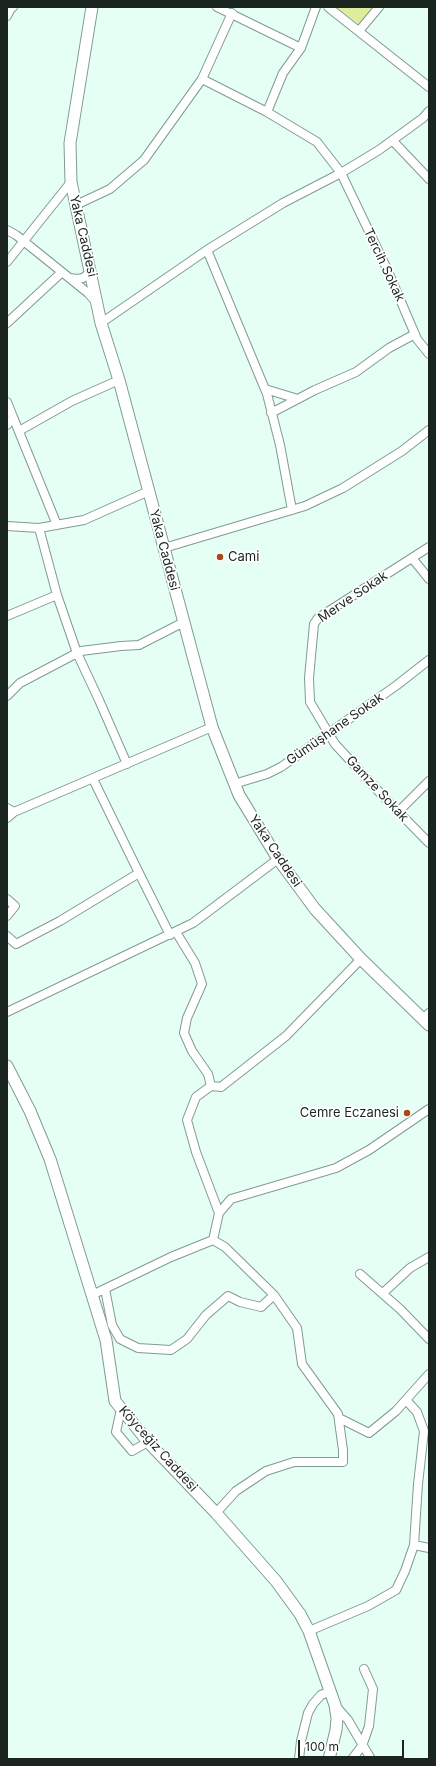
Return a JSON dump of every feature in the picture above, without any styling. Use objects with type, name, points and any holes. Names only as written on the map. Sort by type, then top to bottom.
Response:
[{"type":"street","points":[[7,16],[13,7]]},
{"type":"street","name":"Yaka Caddesi","points":[[92,7],[70,142],[71,182],[101,322],[119,380],[212,727],[239,795],[278,859],[315,909],[361,959],[427,1018]]},
{"type":"street","points":[[217,7],[232,13],[300,48]]},
{"type":"street","points":[[267,112],[283,73],[300,48],[316,7]]},
{"type":"street","points":[[328,7],[429,87]]},
{"type":"street","points":[[359,31],[379,7]]},
{"type":"street","points":[[76,205],[110,189],[144,160],[202,79],[232,13]]},
{"type":"street","name":"Tercih Sokak","points":[[202,79],[267,112],[316,142],[341,173],[387,269],[415,334],[429,354]]},
{"type":"street","points":[[101,322],[207,250],[283,203],[341,173],[393,141],[423,118],[429,111]]},
{"type":"street","points":[[393,141],[429,179]]},
{"type":"street","points":[[7,262],[71,182]]},
{"type":"street","points":[[7,230],[88,293],[99,308]]},
{"type":"street","points":[[207,250],[265,389],[292,510]]},
{"type":"street","points":[[69,278],[83,278],[91,270]]},
{"type":"street","points":[[7,323],[62,272]]},
{"type":"street","points":[[271,412],[356,372],[389,348],[415,334]]},
{"type":"street","points":[[19,431],[72,402],[119,380]]},
{"type":"street","points":[[265,389],[298,398]]},
{"type":"street","points":[[7,402],[57,525]]},
{"type":"street","points":[[7,425],[13,417]]},
{"type":"street","points":[[164,548],[305,506],[343,488],[402,451],[429,430]]},
{"type":"street","points":[[7,526],[40,528],[84,520],[149,491]]},
{"type":"street","points":[[40,528],[57,595],[77,653],[127,764]]},
{"type":"street","name":"Merve Sokak","points":[[328,734],[310,702],[309,678],[314,624],[318,618],[327,611],[429,547]]},
{"type":"street","points":[[412,558],[429,579]]},
{"type":"street","points":[[7,616],[57,595]]},
{"type":"street","points":[[7,696],[20,683],[81,651],[139,645],[184,622]]},
{"type":"street","name":"Gümüşhane Sokak","points":[[234,784],[267,774],[282,767],[397,686],[429,660]]},
{"type":"street","points":[[7,818],[11,810],[93,779],[212,727]]},
{"type":"street","name":"Gamze Sokak","points":[[328,734],[335,744],[398,812],[429,843]]},
{"type":"street","points":[[93,779],[139,873],[173,933],[195,963],[202,984],[187,1018],[184,1032],[192,1051],[208,1074],[211,1086]]},
{"type":"street","points":[[398,812],[429,781]]},
{"type":"street","points":[[7,1012],[193,923],[278,859]]},
{"type":"street","points":[[7,936],[16,944],[60,921],[139,873]]},
{"type":"street","points":[[7,899],[15,906],[7,916]]},
{"type":"street","points":[[219,1213],[196,1152],[186,1120],[196,1097],[211,1086],[221,1087],[286,1036],[361,959]]},
{"type":"street","name":"Köyceğiz Caddesi","points":[[7,1066],[30,1111],[50,1159],[106,1340],[115,1401],[148,1442],[216,1513],[276,1581],[293,1603],[309,1631],[335,1705],[337,1718],[336,1730],[330,1759]]},
{"type":"street","points":[[213,1240],[219,1213],[231,1199],[336,1168],[369,1150],[429,1109]]},
{"type":"street","points":[[92,1295],[171,1257],[213,1240]]},
{"type":"street","points":[[213,1240],[225,1248],[274,1295],[297,1328],[302,1364],[338,1414],[343,1450],[343,1462],[294,1462],[266,1471],[236,1491],[216,1513]]},
{"type":"street","points":[[383,1293],[410,1268],[429,1257]]},
{"type":"street","points":[[360,1274],[383,1293],[429,1340]]},
{"type":"street","points":[[105,1289],[112,1325],[120,1340],[138,1348],[170,1350],[187,1339],[206,1315],[228,1296],[240,1302],[261,1307],[274,1295]]},
{"type":"street","points":[[339,1418],[370,1433],[406,1400],[429,1374]]},
{"type":"street","points":[[309,1631],[368,1606],[396,1590],[414,1545],[418,1484],[424,1431],[417,1412],[406,1400]]},
{"type":"street","points":[[121,1409],[116,1432],[132,1451],[148,1442]]},
{"type":"street","points":[[414,1545],[429,1548]]},
{"type":"street","points":[[352,1759],[362,1746],[369,1726],[373,1689],[364,1669]]},
{"type":"street","points":[[299,1759],[301,1741],[308,1713],[313,1704],[321,1695],[331,1691]]},
{"type":"street","points":[[335,1705],[348,1720],[371,1759]]},
{"type":"green space","points":[[336,7],[375,7],[360,25]]},
{"type":"place","name":"Cami","points":[[220,557]]},
{"type":"place","name":"Cemre Eczanesi","points":[[407,1113]]}]
